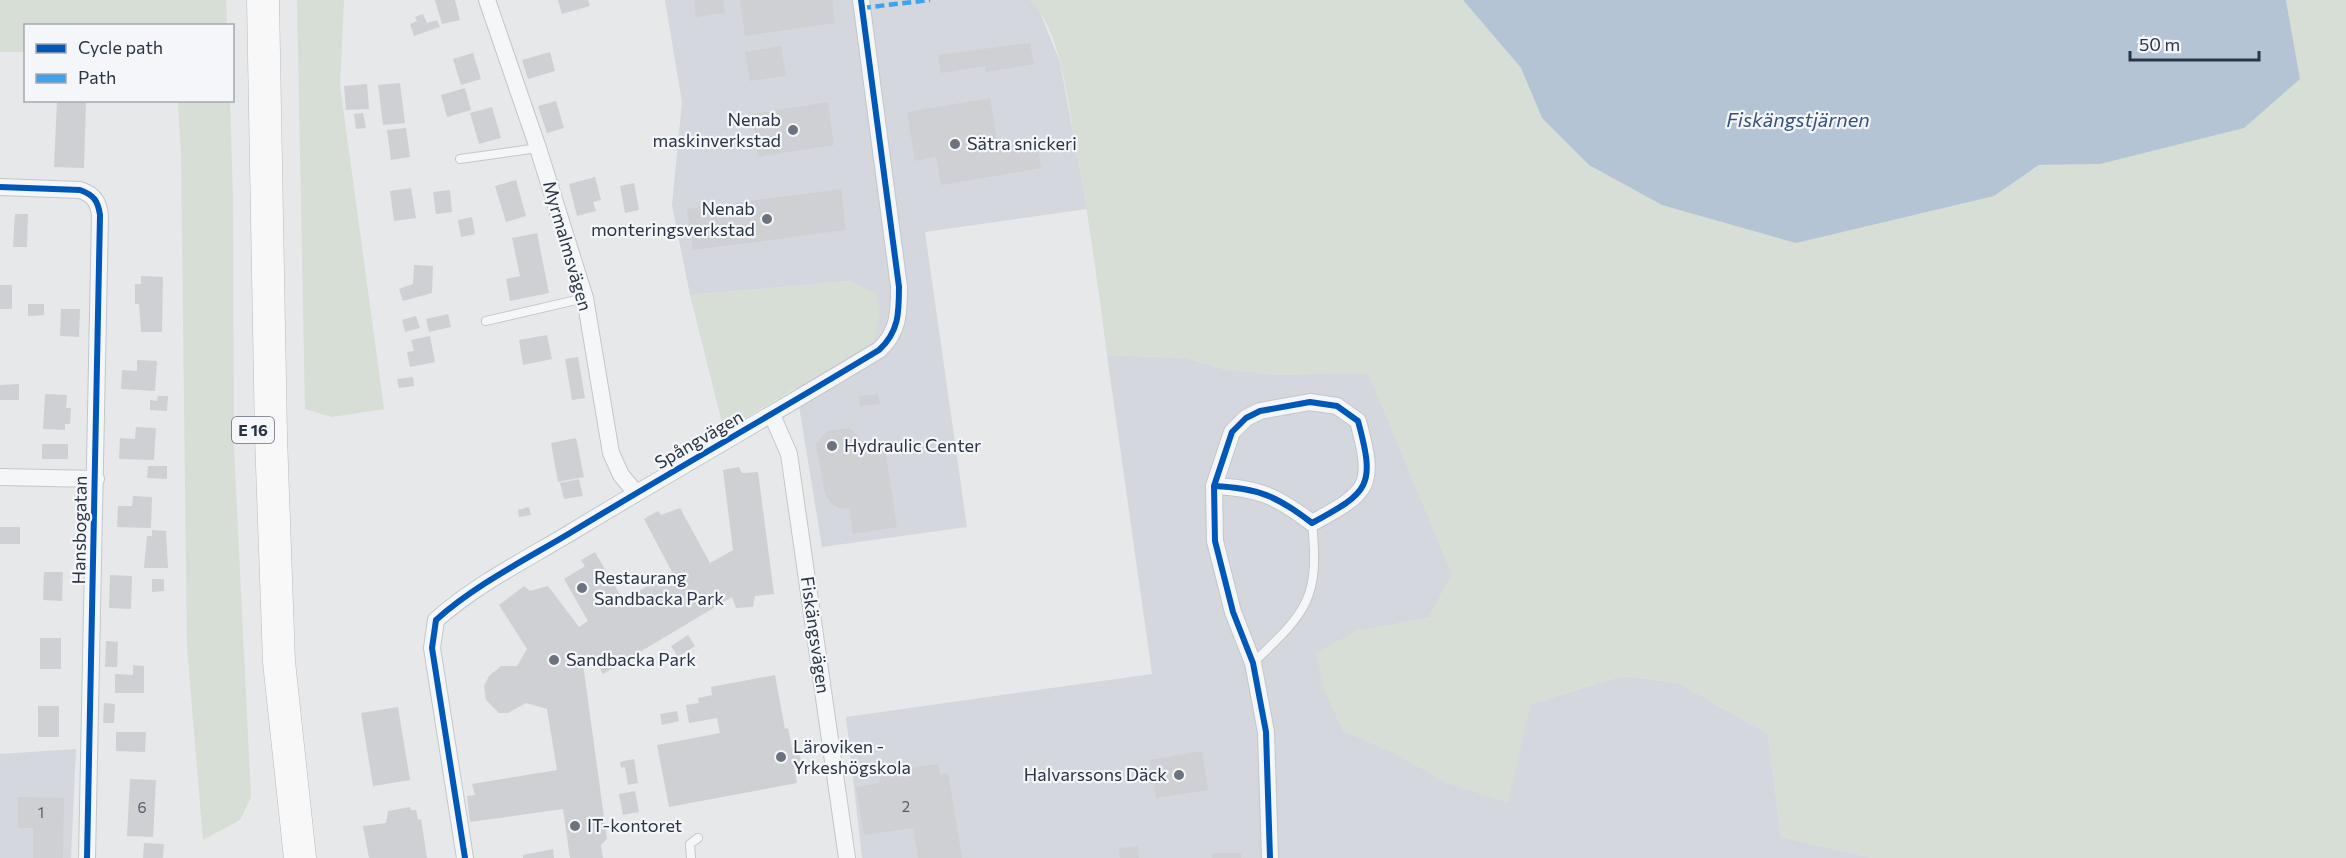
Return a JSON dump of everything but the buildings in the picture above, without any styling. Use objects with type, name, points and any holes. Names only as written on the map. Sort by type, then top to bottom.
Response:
[{"type":"highway","name":"E 16","points":[[245,0],[253,435],[263,653],[283,858]]},
{"type":"highway","name":"E 16","points":[[263,0],[271,425],[279,662],[300,858]]},
{"type":"street","name":"Myrmalmsvägen","points":[[487,0],[538,148],[585,298],[611,453],[621,475],[636,493]]},
{"type":"street","name":"Spångvägen","points":[[465,858],[432,648],[436,620],[481,587],[879,350],[891,339],[897,326],[899,287],[861,0]]},
{"type":"street","name":"Hansbogatan","points":[[0,187],[80,190],[91,194],[98,202],[100,215],[87,858]]},
{"type":"street","points":[[1214,486],[1264,492],[1284,501],[1312,523],[1362,492],[1368,469],[1358,421],[1337,406],[1310,402],[1260,411],[1246,418],[1232,432],[1214,486],[1215,541],[1233,612],[1253,663],[1266,732],[1270,858]]},
{"type":"street","name":"Fiskängsvägen","points":[[772,415],[789,454],[847,858]]},
{"type":"street","points":[[0,477],[96,479]]},
{"type":"lane","points":[[460,159],[538,148]]},
{"type":"lane","points":[[486,321],[585,298]]},
{"type":"lane","points":[[1253,663],[1296,622],[1311,594],[1314,547],[1312,523]]},
{"type":"lane","points":[[691,858],[690,844],[698,837]]},
{"type":"shaded area","points":[[0,0],[226,0],[227,24],[24,24],[24,52],[0,52]]},
{"type":"shaded area","points":[[297,0],[344,0],[340,85],[384,409],[332,417],[305,409]]},
{"type":"shaded area","points":[[665,0],[1030,0],[1039,10],[1060,62],[1087,209],[925,232],[967,527],[822,547],[796,388],[874,341],[851,281],[690,295],[672,205],[682,102]]},
{"type":"shaded area","points":[[1030,0],[1463,0],[1521,68],[1542,118],[1994,196],[2039,165],[2100,164],[2300,79],[2286,0],[2346,0],[2346,858],[1873,858],[1781,837],[1768,734],[1679,683],[1622,676],[1531,704],[1508,803],[1449,784],[1385,749],[1342,730],[1324,689],[1316,653],[1356,631],[1429,618],[1452,574],[1368,373],[1279,375],[1223,369],[1187,358],[1107,355],[1062,67],[1049,30],[1041,14]]},
{"type":"shaded area","points":[[178,102],[230,102],[233,199],[234,449],[251,797],[240,820],[203,840],[187,646],[181,157]]},
{"type":"shaded area","points":[[851,281],[876,294],[880,313],[874,341],[724,431],[690,295]]},
{"type":"shaded area","points":[[1107,355],[1187,358],[1223,369],[1279,375],[1368,372],[1452,574],[1429,618],[1356,631],[1342,730],[1385,749],[1622,676],[1679,683],[1768,734],[1781,837],[1873,858],[862,858],[846,717],[1152,674]]},
{"type":"shaded area","points":[[76,749],[71,858],[0,858],[0,754]]},
{"type":"water","name":"Fiskängstjärnen","points":[[1463,0],[2286,0],[2300,79],[2244,128],[2100,164],[2039,165],[1994,196],[1796,243],[1662,205],[1589,165],[1542,118],[1521,68]]},
{"type":"marked path","points":[[862,8],[930,0]]},
{"type":"cycle path","points":[[465,858],[432,648],[436,620],[467,595],[501,574],[879,350],[891,336],[898,313],[899,287],[861,0]]},
{"type":"cycle path","points":[[0,187],[80,190],[95,199],[100,215],[87,858]]},
{"type":"cycle path","points":[[1214,486],[1255,491],[1266,495],[1288,506],[1312,523],[1346,503],[1363,485],[1366,460],[1358,421],[1337,406],[1310,402],[1260,411],[1246,418],[1232,432],[1214,486],[1215,541],[1233,612],[1253,663],[1266,732],[1270,858]]},
{"type":"place","name":"Nenab maskinverkstad","points":[[793,130]]},
{"type":"place","name":"Sätra snickeri","points":[[955,144]]},
{"type":"place","name":"Nenab monteringsverkstad","points":[[767,219]]},
{"type":"place","name":"Hydraulic Center","points":[[832,446]]},
{"type":"place","name":"Restaurang Sandbacka Park","points":[[582,588]]},
{"type":"place","name":"Sandbacka Park","points":[[554,660]]},
{"type":"place","name":"Läroviken - Yrkeshögskola","points":[[781,757]]},
{"type":"place","name":"Halvarssons Däck","points":[[1179,775]]},
{"type":"place","name":"IT-kontoret","points":[[575,826]]}]
